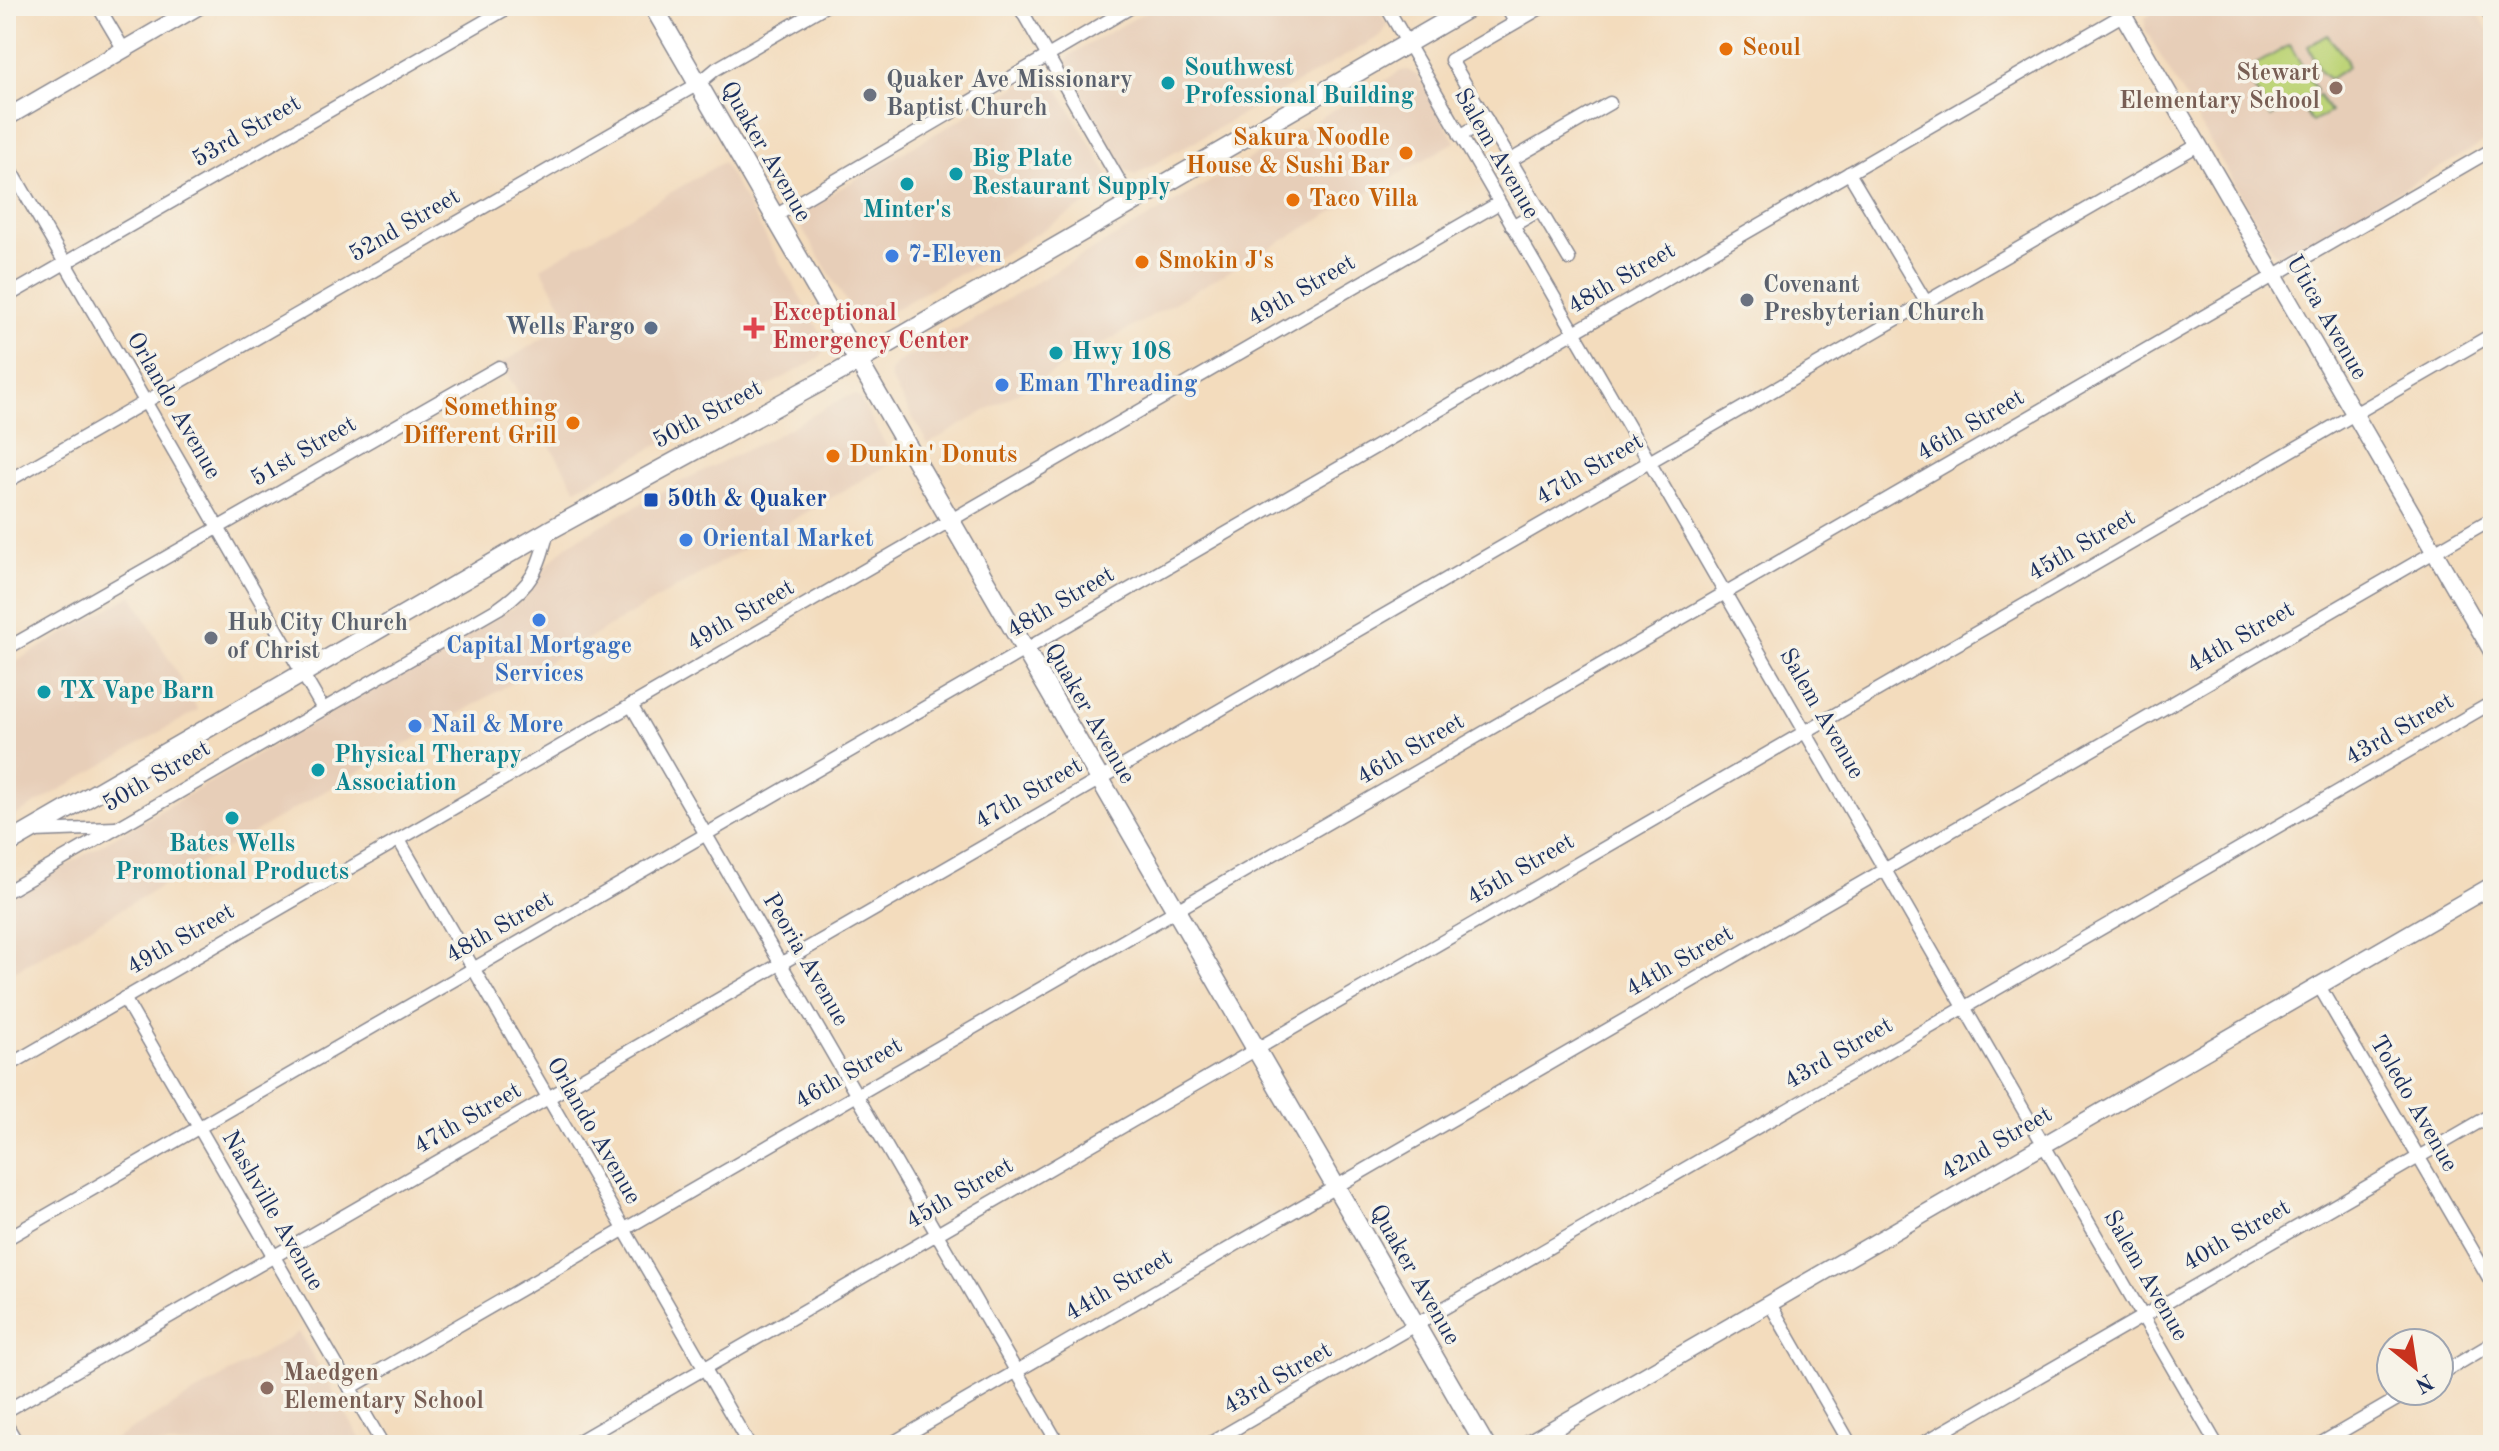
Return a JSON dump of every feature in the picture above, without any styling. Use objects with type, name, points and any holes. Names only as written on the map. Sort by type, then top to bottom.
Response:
[{"type":"main road","name":"Quaker Avenue","points":[[653,6],[1485,1445]]},
{"type":"main road","name":"50th Street","points":[[6,845],[548,531],[857,362],[1472,6]]},
{"type":"street","points":[[98,6],[124,50]]},
{"type":"street","points":[[6,118],[199,6]]},
{"type":"street","name":"53rd Street","points":[[6,297],[511,6]]},
{"type":"street","name":"52nd Street","points":[[6,482],[698,84],[716,69],[825,6]]},
{"type":"street","points":[[1019,6],[1132,203]]},
{"type":"street","points":[[775,216],[1133,6]]},
{"type":"street","name":"Salem Avenue","points":[[1386,6],[2217,1445]]},
{"type":"street","points":[[1506,6],[1515,22]]},
{"type":"street","points":[[1544,6],[1451,60],[1569,259]]},
{"type":"street","points":[[2485,6],[2493,21]]},
{"type":"street","name":"Utica Avenue","points":[[2127,9],[2198,145],[2493,653]]},
{"type":"street","name":"48th Street","points":[[6,1239],[1849,173],[2127,9]]},
{"type":"street","points":[[1511,160],[1610,103]]},
{"type":"street","points":[[1460,136],[1487,120]]},
{"type":"street","name":"47th Street","points":[[6,1411],[2198,145]]},
{"type":"street","name":"46th Street","points":[[350,1388],[2493,149]]},
{"type":"street","name":"Orlando Avenue","points":[[6,161],[323,709]]},
{"type":"street","points":[[1849,173],[1926,302]]},
{"type":"street","name":"49th Street","points":[[6,1067],[1499,203]]},
{"type":"street","points":[[1512,226],[1540,210]]},
{"type":"street","name":"45th Street","points":[[572,1445],[2493,334]]},
{"type":"street","name":"51st Street","points":[[6,649],[499,367]]},
{"type":"street","name":"44th Street","points":[[889,1445],[2493,518]]},
{"type":"street","name":"50th Street","points":[[6,892],[520,593],[539,567],[548,531]]},
{"type":"street","name":"43rd Street","points":[[1207,1445],[2493,702]]},
{"type":"street","name":"Peoria Avenue","points":[[631,705],[1059,1445]]},
{"type":"street","points":[[31,831],[118,828]]},
{"type":"street","name":"Orlando Avenue","points":[[399,840],[749,1445]]},
{"type":"street","name":"42nd Street","points":[[1525,1445],[2493,885]]},
{"type":"street","name":"Toledo Avenue","points":[[2319,986],[2493,1285]]},
{"type":"street","name":"Nashville Avenue","points":[[124,998],[383,1445]]},
{"type":"street","name":"40th Street","points":[[1920,1445],[2493,1114]]},
{"type":"street","points":[[1770,1304],[1851,1445]]},
{"type":"street","points":[[2455,1366],[2493,1343]]},
{"type":"street","points":[[2318,1445],[2383,1407]]},
{"type":"street","points":[[6,1428],[16,1445]]},
{"type":"shaded area","points":[[1156,6],[1377,6],[1387,25],[1382,35],[1135,175],[1125,170],[1065,64],[1070,55]]},
{"type":"shaded area","name":"Stewart Elementary School","points":[[2162,6],[2474,6],[2493,39],[2493,137],[2288,255],[2280,256],[2274,252],[2145,29],[2145,18]]},
{"type":"shaded area","points":[[1408,70],[1418,76],[1455,142],[928,444],[891,380],[890,372],[897,363],[1401,71]]},
{"type":"shaded area","points":[[1041,73],[1048,74],[1053,80],[1110,178],[1109,190],[1006,252],[948,279],[874,321],[863,322],[856,318],[800,225],[801,211]]},
{"type":"shaded area","points":[[723,162],[823,337],[826,345],[823,353],[818,359],[576,489],[501,364],[571,321],[541,268]]},
{"type":"shaded area","points":[[855,395],[895,461],[6,976],[6,900],[512,608],[529,594],[549,563],[570,543],[676,484],[777,435],[845,397]]},
{"type":"shaded area","points":[[132,595],[198,710],[6,821],[6,667]]},
{"type":"shaded area","name":"Maedgen Elementary School","points":[[299,1332],[364,1445],[105,1445]]},
{"type":"green space","points":[[2327,35],[2346,58],[2347,67],[2330,79],[2320,72],[2308,46]]},
{"type":"green space","points":[[2290,45],[2316,91],[2271,117],[2244,71]]},
{"type":"green space","points":[[2319,95],[2330,112],[2312,122],[2302,107]]},
{"type":"place","name":"Seoul","points":[[1726,49]]},
{"type":"place","name":"Southwest Professional Building","points":[[1168,83]]},
{"type":"place","name":"Stewart Elementary School","points":[[2336,88]]},
{"type":"place","name":"Quaker Ave Missionary Baptist Church","points":[[870,95]]},
{"type":"place","name":"Sakura Noodle House & Sushi Bar","points":[[1406,153]]},
{"type":"place","name":"Big Plate Restaurant Supply","points":[[956,174]]},
{"type":"place","name":"Minter's","points":[[907,184]]},
{"type":"place","name":"Taco Villa","points":[[1293,200]]},
{"type":"place","name":"7-Eleven","points":[[892,256]]},
{"type":"place","name":"Smokin J's","points":[[1142,262]]},
{"type":"place","name":"Covenant Presbyterian Church","points":[[1747,300]]},
{"type":"place","name":"Wells Fargo","points":[[651,328]]},
{"type":"place","name":"Exceptional Emergency Center","points":[[754,328]]},
{"type":"place","name":"Hwy 108","points":[[1056,353]]},
{"type":"place","name":"Eman Threading","points":[[1002,385]]},
{"type":"place","name":"Something Different Grill","points":[[573,423]]},
{"type":"place","name":"Dunkin' Donuts","points":[[833,456]]},
{"type":"place","name":"50th & Quaker","points":[[651,500]]},
{"type":"place","name":"Oriental Market","points":[[686,540]]},
{"type":"place","name":"Capital Mortgage Services","points":[[539,620]]},
{"type":"place","name":"Hub City Church of Christ","points":[[211,638]]},
{"type":"place","name":"TX Vape Barn","points":[[44,692]]},
{"type":"place","name":"Nail & More","points":[[415,726]]},
{"type":"place","name":"Physical Therapy Association","points":[[318,770]]},
{"type":"place","name":"Bates Wells Promotional Products","points":[[232,818]]},
{"type":"place","name":"Maedgen Elementary School","points":[[267,1388]]}]
